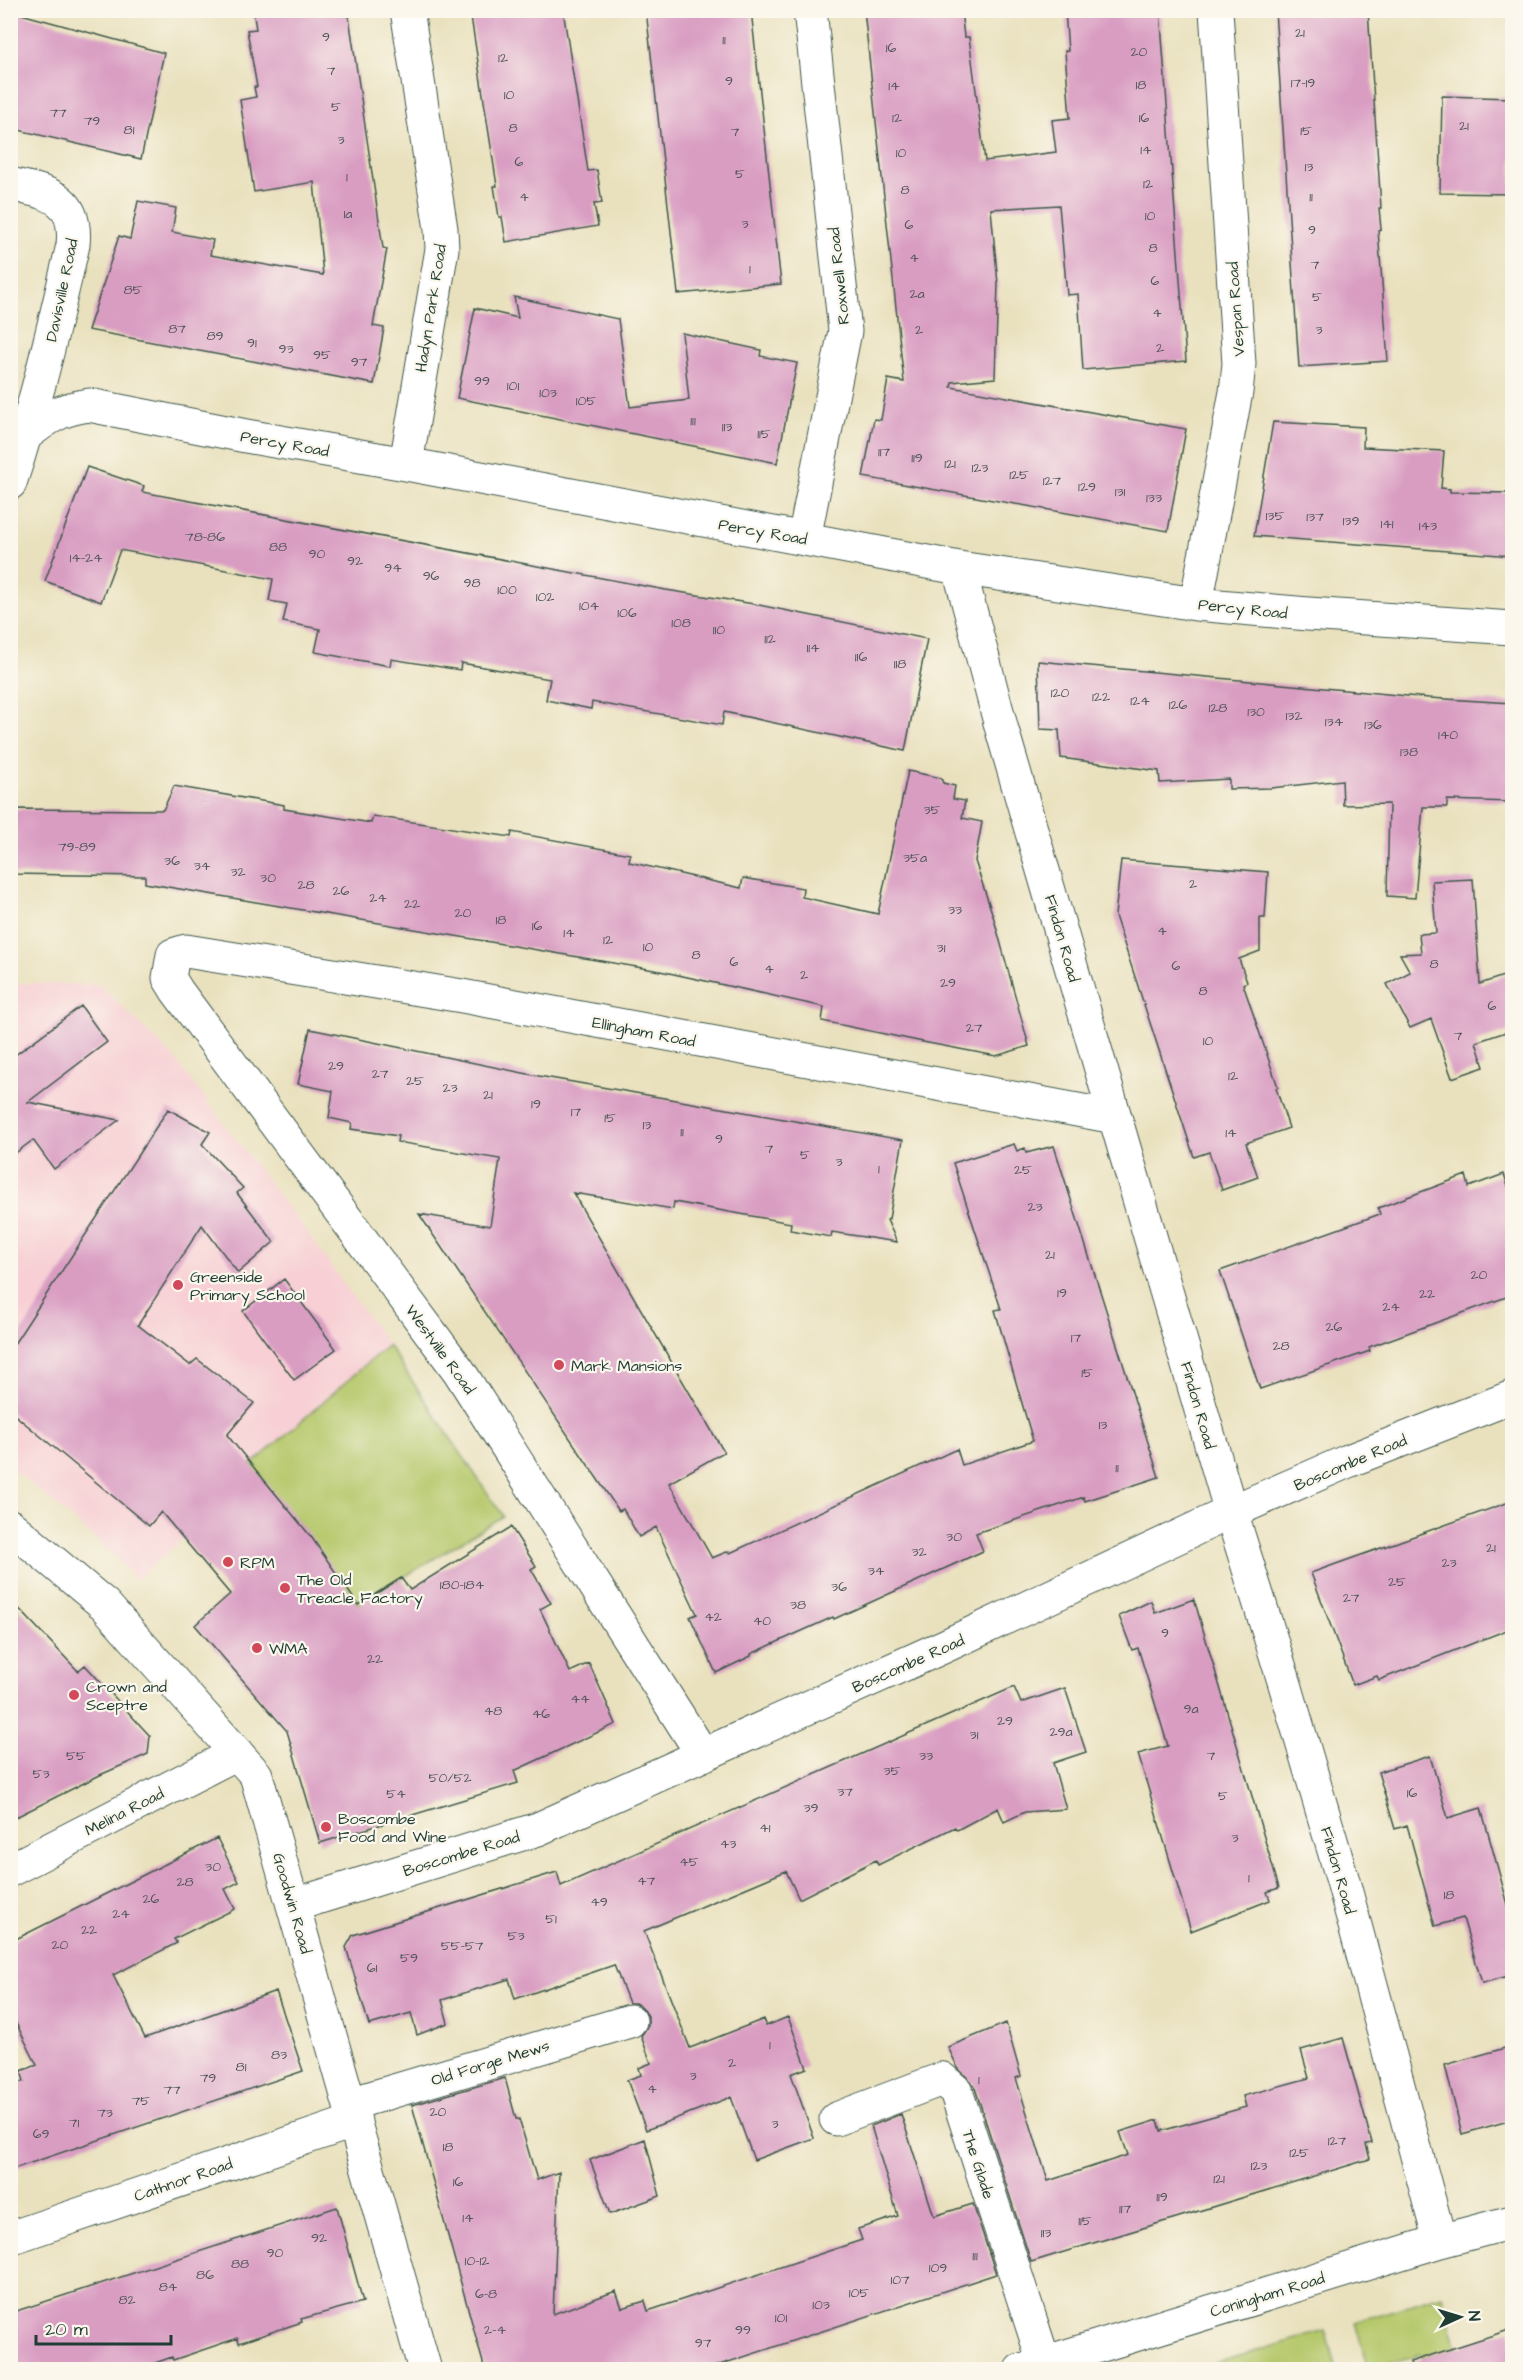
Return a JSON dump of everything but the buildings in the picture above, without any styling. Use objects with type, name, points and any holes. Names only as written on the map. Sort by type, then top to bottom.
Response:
[{"type":"street","name":"Hadyn Park Road","points":[[406,464],[442,249],[441,229],[407,10]]},
{"type":"street","name":"Roxwell Road","points":[[804,539],[844,331],[810,10]]},
{"type":"street","name":"Vespan Road","points":[[1196,604],[1236,392],[1239,364],[1216,10]]},
{"type":"street","name":"Davisville Road","points":[[10,184],[57,197],[65,205],[75,227],[73,245],[27,434],[10,483]]},
{"type":"street","name":"Percy Road","points":[[27,434],[48,417],[69,408],[89,405],[959,567],[1196,604],[1512,628]]},
{"type":"street","name":"Findon Road","points":[[959,567],[1002,730],[1115,1117],[1231,1512],[1340,1870],[1440,2241]]},
{"type":"street","name":"Ellingham Road","points":[[173,956],[186,951],[462,996],[1115,1117]]},
{"type":"street","name":"Westville Road","points":[[173,956],[169,978],[177,991],[459,1371],[703,1755]]},
{"type":"street","name":"Boscombe Road","points":[[294,1905],[538,1829],[1070,1589],[1231,1512],[1348,1461],[1512,1397]]},
{"type":"street","name":"Goodwin Road","points":[[10,1526],[105,1605],[256,1775],[425,2370]]},
{"type":"street","name":"Melina Road","points":[[10,1870],[237,1752]]},
{"type":"street","name":"Old Forge Mews","points":[[352,2112],[630,2020]]},
{"type":"street","name":"The Glade","points":[[836,2119],[942,2079],[956,2091],[1033,2366]]},
{"type":"street","name":"Cathnor Road","points":[[10,2238],[352,2112]]},
{"type":"street","name":"Coningham Road","points":[[1033,2366],[1440,2241],[1512,2222]]},
{"type":"shaded area","name":"Greenside Primary School","points":[[11,983],[100,985],[174,1058],[302,1226],[406,1370],[503,1516],[359,1605],[257,1471],[137,1580],[101,1543],[11,1467]]},
{"type":"green space","points":[[388,1345],[503,1516],[359,1605],[251,1465]]},
{"type":"green space","points":[[1442,2295],[1463,2369],[1424,2358],[1420,2354],[1368,2369],[1355,2322]]},
{"type":"green space","points":[[1325,2331],[1337,2369],[1195,2369]]},
{"type":"place","name":"Greenside Primary School","points":[[178,1285]]},
{"type":"place","name":"Mark Mansions","points":[[559,1365]]},
{"type":"place","name":"RPM","points":[[228,1562]]},
{"type":"place","name":"The Old Treacle Factory","points":[[285,1588]]},
{"type":"place","name":"WMA","points":[[257,1648]]},
{"type":"place","name":"Crown and Sceptre","points":[[74,1695]]},
{"type":"place","name":"Boscombe Food and Wine","points":[[326,1827]]}]
